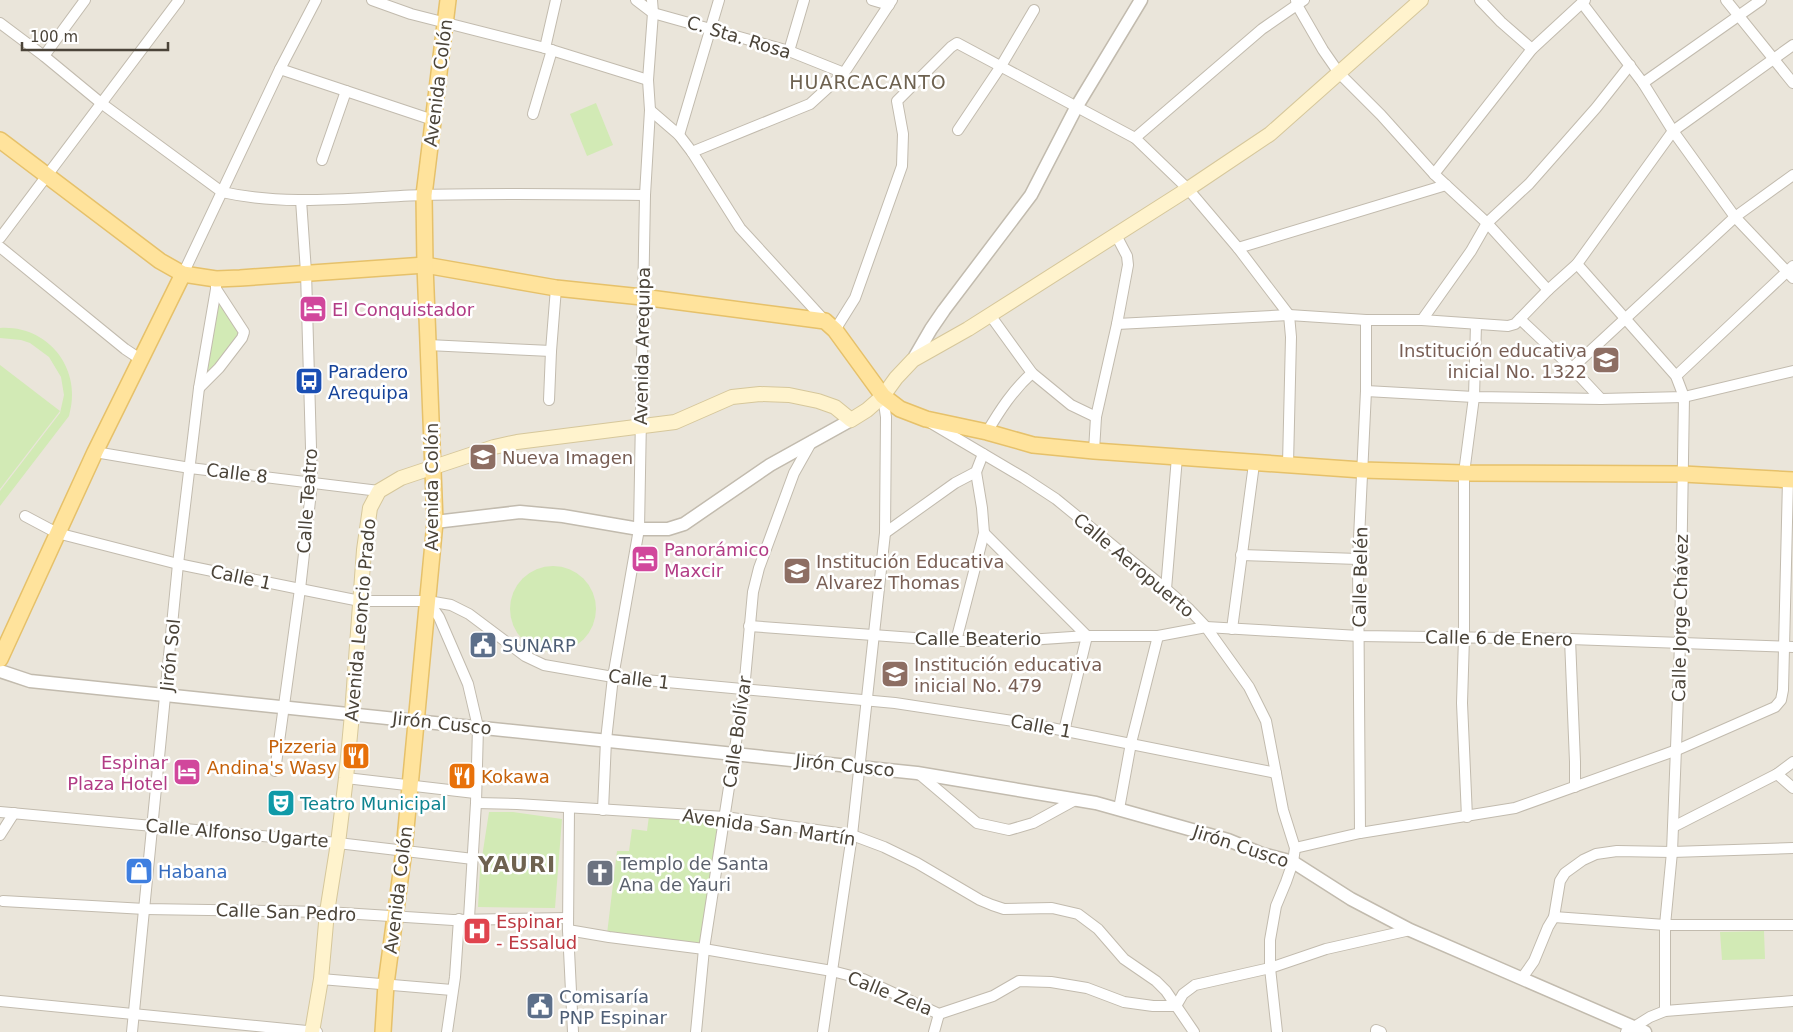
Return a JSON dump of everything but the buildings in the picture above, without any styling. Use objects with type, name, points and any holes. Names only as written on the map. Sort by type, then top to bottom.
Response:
[{"type":"main road","name":"Avenida Colón","points":[[383,1032],[386,984],[404,850],[435,522],[424,195],[448,0]]},
{"type":"main road","points":[[379,491],[401,478],[494,447],[517,442],[640,428],[675,422],[732,397],[760,394],[818,401],[835,407],[851,420],[883,396],[896,378],[914,360],[990,315],[1188,189],[1270,134],[1421,0]]},
{"type":"main road","points":[[0,140],[160,261],[183,274],[216,284],[306,272],[425,265],[556,288],[642,297],[830,325],[883,396],[900,408],[926,419],[988,432],[1033,445],[1254,464],[1288,464],[1362,470],[1464,473],[1683,474],[1791,480]]},
{"type":"main road","points":[[0,659],[95,452],[183,274]]},
{"type":"main road","name":"Avenida Leoncio Prado","points":[[312,1032],[321,979],[327,912],[346,778],[364,550],[370,508],[379,491]]},
{"type":"street","points":[[44,56],[85,0]]},
{"type":"street","points":[[0,238],[179,0]]},
{"type":"street","points":[[183,274],[280,69],[316,0]]},
{"type":"street","points":[[372,0],[411,14],[549,49],[648,80]]},
{"type":"street","points":[[533,114],[549,49],[556,0]]},
{"type":"street","name":"C. Sta. Rosa","points":[[636,0],[653,13],[789,51],[844,72]]},
{"type":"street","name":"Avenida Arequipa","points":[[603,810],[606,740],[614,677],[639,530],[642,297],[650,110],[648,80],[653,13],[652,0]]},
{"type":"street","points":[[679,136],[719,0]]},
{"type":"street","points":[[789,51],[804,0]]},
{"type":"street","points":[[692,152],[810,104],[844,72],[891,3],[872,0]]},
{"type":"street","points":[[914,360],[944,310],[1031,196],[1077,106],[1141,0]]},
{"type":"street","points":[[1480,0],[1501,22],[1532,49]]},
{"type":"street","points":[[1726,0],[1793,83]]},
{"type":"street","points":[[1643,83],[1761,0]]},
{"type":"street","points":[[1135,138],[1262,29],[1299,2],[1323,50],[1340,73],[1434,174],[1487,223],[1548,290]]},
{"type":"street","points":[[1434,174],[1532,49],[1584,2],[1643,83],[1673,131],[1735,217],[1791,272],[1676,376]]},
{"type":"street","points":[[958,130],[1001,66],[1034,10]]},
{"type":"street","points":[[0,23],[44,56],[101,104],[222,192],[241,197],[301,200],[538,193],[645,195]]},
{"type":"street","points":[[650,110],[679,136],[692,152],[740,228],[830,325],[855,298],[902,166],[903,134],[897,101],[957,43],[1135,138],[1188,189],[1238,248],[1289,315],[1291,337],[1288,464]]},
{"type":"street","points":[[1117,324],[1289,315],[1366,320],[1422,320],[1508,326],[1515,324],[1577,264],[1673,131],[1793,45]]},
{"type":"street","points":[[1422,320],[1487,223],[1529,184],[1596,108],[1630,65]]},
{"type":"street","points":[[280,69],[433,120]]},
{"type":"street","points":[[322,160],[346,91]]},
{"type":"street","points":[[1572,368],[1735,217],[1793,174]]},
{"type":"street","points":[[1238,248],[1446,185]]},
{"type":"street","name":"Calle Teatro","points":[[275,771],[282,708],[300,590],[312,483],[306,272],[301,200]]},
{"type":"street","points":[[1094,451],[1096,417],[1128,265],[1127,256],[1116,235]]},
{"type":"street","points":[[0,247],[125,349],[140,358]]},
{"type":"street","name":"Calle Jorge Chávez","points":[[1577,264],[1676,376],[1684,397],[1677,750],[1672,852],[1665,925],[1665,1011]]},
{"type":"street","points":[[199,388],[219,368],[242,338],[244,332],[216,284]]},
{"type":"street","name":"Jirón Sol","points":[[132,1032],[178,564],[199,388],[216,284]]},
{"type":"street","points":[[549,400],[550,351],[556,288]]},
{"type":"street","points":[[990,315],[1032,373],[1071,405],[1096,417]]},
{"type":"street","points":[[1520,319],[1572,368],[1601,400]]},
{"type":"street","name":"Calle Belén","points":[[1360,834],[1358,559],[1366,392],[1366,320]]},
{"type":"street","points":[[1467,817],[1462,703],[1464,473],[1474,396],[1476,324]]},
{"type":"street","points":[[428,345],[550,351]]},
{"type":"street","points":[[1366,392],[1601,400],[1684,397],[1793,371]]},
{"type":"street","points":[[988,432],[1007,398],[1032,373]]},
{"type":"street","points":[[823,1032],[852,835],[884,533],[886,417],[883,396]]},
{"type":"street","name":"Calle Aeropuerto","points":[[926,419],[1056,499],[1166,589],[1206,627],[1249,687],[1266,721],[1283,810],[1295,848],[1293,862],[1276,906],[1270,940],[1270,968],[1277,1032]]},
{"type":"street","points":[[435,522],[520,512],[563,516],[639,530],[668,529],[684,524],[763,470],[851,420]]},
{"type":"street","name":"Calle Bolívar","points":[[696,1032],[704,949],[744,690],[753,592],[759,568],[794,473],[812,441]]},
{"type":"street","name":"Calle 8","points":[[95,452],[190,468],[379,491]]},
{"type":"street","points":[[956,641],[984,534],[976,472],[983,454]]},
{"type":"street","points":[[1166,589],[1177,457]]},
{"type":"street","points":[[1232,629],[1254,464]]},
{"type":"street","points":[[884,533],[955,484],[976,472]]},
{"type":"street","points":[[1295,848],[1360,834],[1515,808],[1677,750],[1775,707],[1781,700],[1788,647],[1791,480]]},
{"type":"street","name":"Calle 1","points":[[25,516],[57,533],[178,564],[300,590],[360,601],[428,601],[451,605],[469,614],[525,656],[544,665],[614,677],[867,700],[1026,723],[1276,773]]},
{"type":"street","points":[[984,534],[1087,636],[1064,731]]},
{"type":"street","points":[[1241,555],[1358,559]]},
{"type":"street","points":[[428,601],[439,617],[468,684],[478,728],[473,858],[447,1032]]},
{"type":"street","name":"Calle Beaterio","points":[[749,626],[956,641],[1014,641],[1087,636],[1158,636],[1206,627]]},
{"type":"street","name":"Calle 6 de Enero","points":[[1206,627],[1359,636],[1570,639],[1788,647]]},
{"type":"street","points":[[1119,809],[1131,743],[1158,636]]},
{"type":"street","points":[[1570,639],[1575,787]]},
{"type":"street","name":"Jirón Cusco","points":[[0,671],[30,681],[917,773],[1096,803],[1228,840],[1262,854],[1293,862],[1351,899],[1410,930],[1522,978],[1634,1031]]},
{"type":"street","points":[[1673,827],[1776,774],[1793,762]]},
{"type":"street","points":[[917,773],[977,823],[1009,830],[1033,823],[1075,800]]},
{"type":"street","points":[[1776,774],[1793,788]]},
{"type":"street","name":"Avenida San Martín","points":[[346,778],[410,785],[517,804],[725,817],[852,835],[884,847],[917,863],[992,906],[1004,909],[1052,908],[1078,914],[1098,929],[1124,959],[1156,981],[1166,991],[1194,1032]]},
{"type":"street","points":[[569,808],[568,930],[573,1032]]},
{"type":"street","name":"Calle Alfonso Ugarte","points":[[0,812],[338,843],[473,858]]},
{"type":"street","points":[[0,835],[14,813]]},
{"type":"street","points":[[1522,978],[1534,961],[1554,917],[1560,881],[1565,873],[1583,860],[1596,854],[1616,851],[1672,852],[1793,848]]},
{"type":"street","name":"Calle San Pedro","points":[[4,901],[145,909],[327,912],[464,919],[568,918]]},
{"type":"street","points":[[1554,917],[1665,925],[1793,924]]},
{"type":"street","name":"Calle Zela","points":[[568,930],[704,949],[832,971],[863,979],[939,1014],[993,996],[1019,982],[1051,982],[1087,988],[1124,1002],[1153,1006],[1176,1006]]},
{"type":"street","points":[[1176,1006],[1183,994],[1195,985],[1270,968],[1326,949],[1410,930]]},
{"type":"street","points":[[321,979],[452,990]]},
{"type":"street","points":[[0,1001],[318,1032]]},
{"type":"street","points":[[1634,1031],[1650,1017],[1665,1011],[1793,1001]]},
{"type":"street","points":[[934,1032],[939,1014]]},
{"type":"street","points":[[1376,1032],[1376,1030],[1381,1032]]},
{"type":"shaded area","points":[[0,0],[1793,0],[1793,1032],[0,1032]]},
{"type":"green space","points":[[596,103],[613,145],[587,156],[570,114]]},
{"type":"green space","points":[[219,300],[242,332],[204,380]]},
{"type":"green space","points":[[0,328],[18,329],[33,334],[47,342],[66,367],[71,382],[72,399],[69,416],[0,506],[0,491],[60,413],[64,395],[61,377],[49,357],[30,343],[0,338]]},
{"type":"green space","points":[[0,365],[60,411],[0,489]]},
{"type":"green space","points":[[553,566],[569,569],[577,573],[589,585],[593,593],[596,609],[593,625],[589,633],[577,645],[569,649],[553,652],[537,649],[529,645],[517,633],[513,625],[510,609],[513,593],[517,585],[529,573],[537,569]]},
{"type":"green space","points":[[489,812],[513,812],[562,819],[555,908],[478,907],[480,870]]},
{"type":"green space","points":[[649,816],[720,819],[702,945],[607,934],[617,851],[629,851],[632,829],[647,831]]},
{"type":"green space","points":[[1764,931],[1765,959],[1722,960],[1720,932]]},
{"type":"water","points":[[524,856],[529,858],[531,863],[529,868],[524,870],[519,868],[517,863],[519,858]]},
{"type":"place","name":"El Conquistador","points":[[313,309]]},
{"type":"place","name":"Institución educativa inicial No. 1322","points":[[1606,360]]},
{"type":"place","name":"Paradero Arequipa","points":[[309,381]]},
{"type":"place","name":"Nueva Imagen","points":[[483,457]]},
{"type":"place","name":"Panorámico Maxcir","points":[[645,559]]},
{"type":"place","name":"Institución Educativa Alvarez Thomas","points":[[797,571]]},
{"type":"place","name":"SUNARP","points":[[483,645]]},
{"type":"place","name":"Institución educativa inicial No. 479","points":[[895,674]]},
{"type":"place","name":"Pizzeria Andina's Wasy","points":[[356,756]]},
{"type":"place","name":"Espinar Plaza Hotel","points":[[187,772]]},
{"type":"place","name":"Kokawa","points":[[462,776]]},
{"type":"place","name":"Teatro Municipal","points":[[281,803]]},
{"type":"place","name":"Habana","points":[[139,871]]},
{"type":"place","name":"Templo de Santa Ana de Yauri","points":[[600,873]]},
{"type":"place","name":"Espinar - Essalud","points":[[477,931]]},
{"type":"place","name":"Comisaría PNP Espinar","points":[[540,1006]]},
{"type":"district","name":"HUARCACANTO","points":[[868,82]]},
{"type":"district","name":"YAURI","points":[[517,864]]}]
